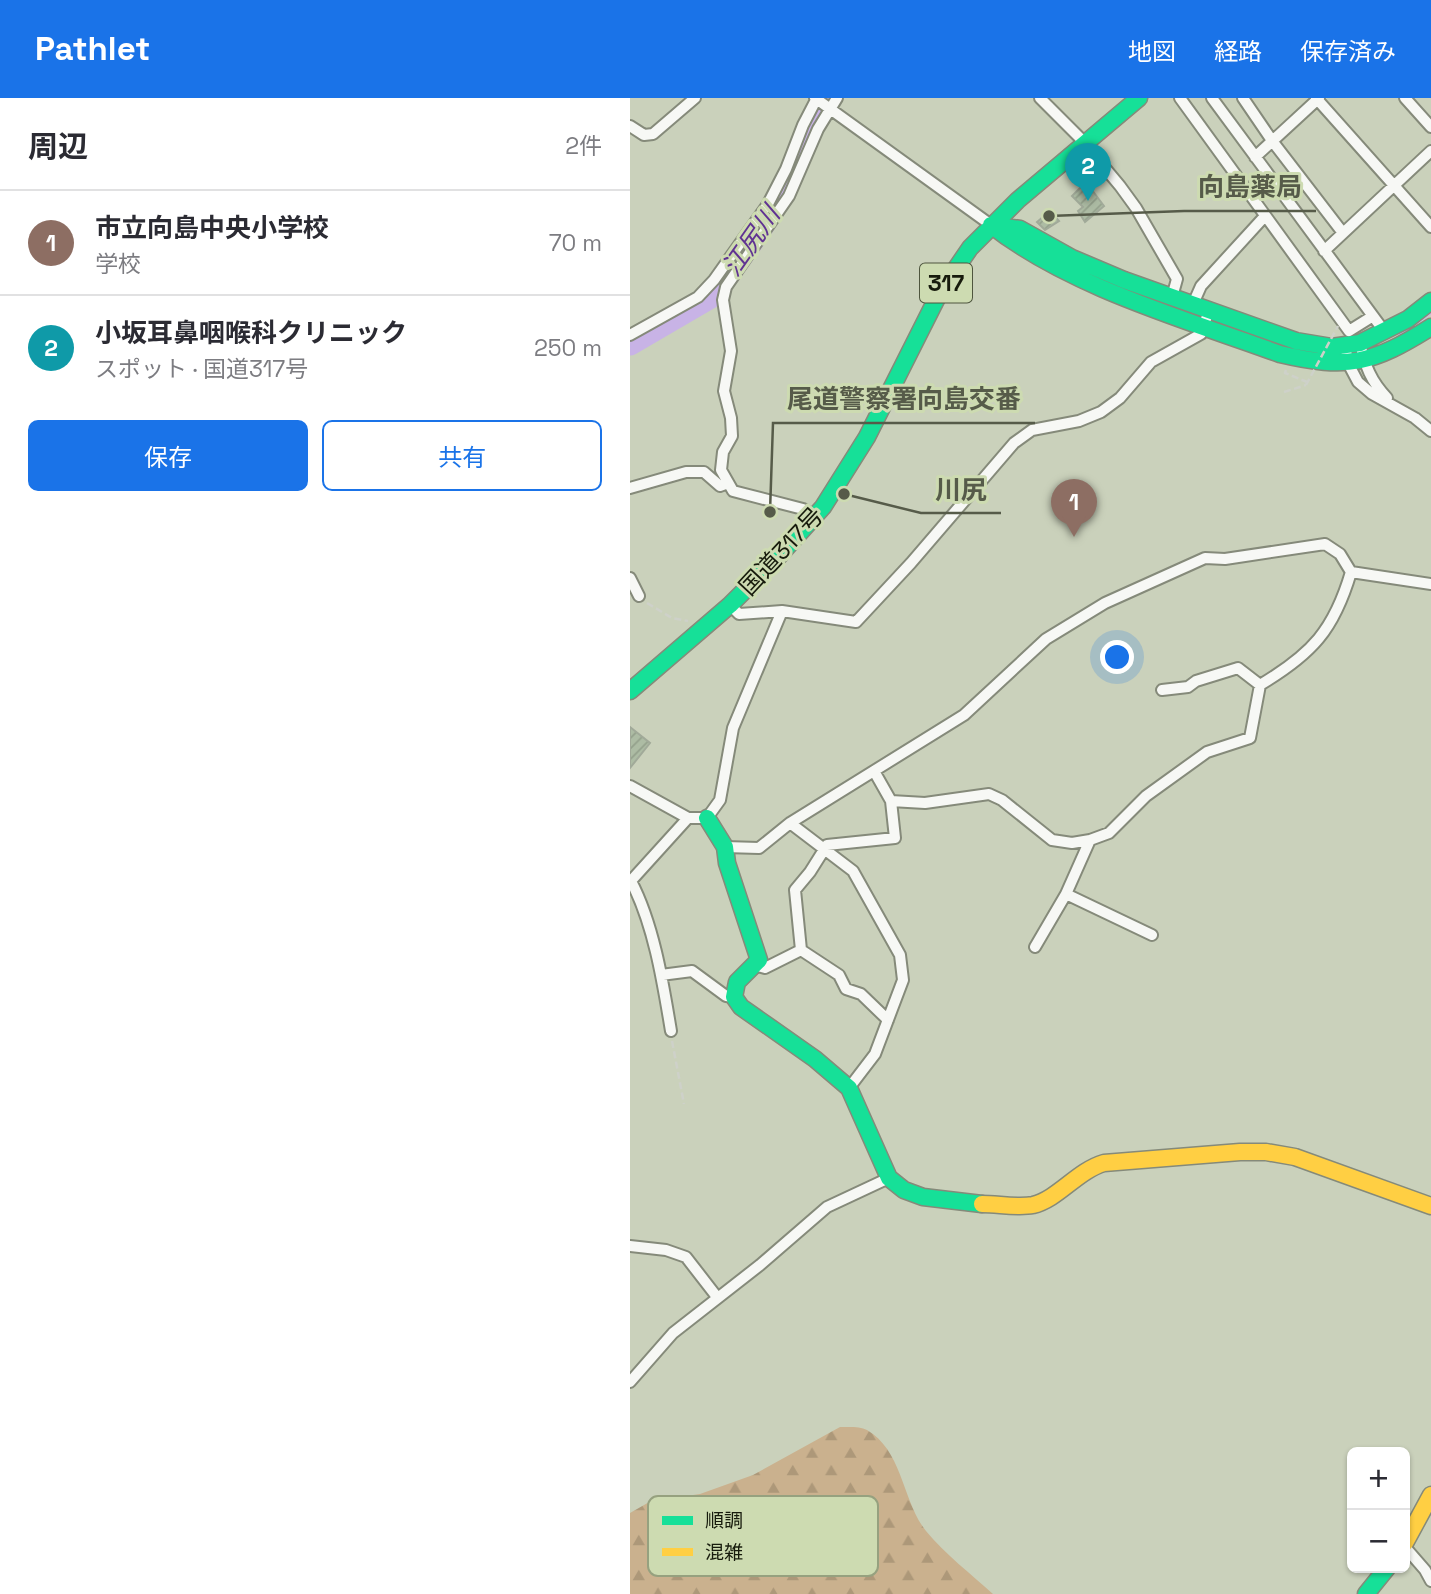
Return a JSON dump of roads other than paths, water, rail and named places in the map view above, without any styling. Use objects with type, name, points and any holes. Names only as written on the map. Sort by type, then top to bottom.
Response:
[{"type":"main road","name":"国道317号","points":[[630,691],[705,629],[816,517],[867,437],[940,292],[970,248],[991,225],[1139,98]]},
{"type":"main road","points":[[991,225],[1020,229],[1072,258],[1193,304],[1206,318],[1280,354],[1306,361],[1357,363],[1384,356],[1431,327]]},
{"type":"main road","points":[[991,225],[1010,240],[1098,287],[1296,341],[1332,347],[1353,345],[1408,319],[1431,301]]},
{"type":"main road","points":[[707,818],[725,847],[727,863],[759,960],[737,982],[734,997],[741,1007],[815,1059],[849,1088],[889,1178],[904,1190],[923,1197],[974,1204],[1033,1205],[1052,1195],[1090,1167],[1104,1163],[1266,1152],[1295,1157],[1431,1206]]},
{"type":"main road","points":[[1410,1536],[1431,1495]]},
{"type":"main road","points":[[1366,1594],[1383,1573]]},
{"type":"street","points":[[630,126],[644,135],[653,134],[695,98]]},
{"type":"street","points":[[630,335],[698,297],[714,280],[768,204],[821,102],[837,98]]},
{"type":"street","points":[[1040,98],[1085,144],[1136,208],[1177,279],[1172,297]]},
{"type":"street","points":[[1180,98],[1349,331],[1373,316]]},
{"type":"street","points":[[1212,98],[1384,331]]},
{"type":"street","points":[[1243,98],[1343,233]]},
{"type":"street","points":[[1255,156],[1318,98],[1431,227]]},
{"type":"street","points":[[1405,98],[1431,127]]},
{"type":"street","points":[[821,102],[991,225]]},
{"type":"street","points":[[816,517],[803,509],[733,491],[721,470],[723,452],[732,436],[731,418],[724,391],[731,351],[723,300],[726,287],[789,196],[821,102]]},
{"type":"street","points":[[1324,251],[1431,151]]},
{"type":"street","points":[[1193,304],[1201,286],[1265,216]]},
{"type":"street","points":[[730,605],[739,614],[782,611],[856,622],[938,533],[1014,443],[1032,430],[1079,421],[1101,412],[1120,398],[1151,362],[1201,334],[1206,318]]},
{"type":"street","points":[[1353,345],[1357,363],[1373,383],[1391,402],[1431,431]]},
{"type":"street","points":[[630,488],[686,472],[704,472],[720,486],[728,483]]},
{"type":"street","points":[[725,847],[759,848],[789,822],[964,715],[1046,639],[1105,603],[1205,558],[1225,559],[1325,544],[1340,554],[1351,572],[1342,602],[1329,626],[1301,659],[1260,685],[1250,738],[1207,752],[1146,796],[1109,833],[1072,843],[1052,840],[1002,800],[989,794],[925,803],[891,801]]},
{"type":"street","points":[[1351,572],[1431,584]]},
{"type":"street","points":[[630,578],[639,596]]},
{"type":"street","points":[[630,786],[688,818],[707,818],[720,800],[733,728],[782,611]]},
{"type":"street","points":[[1162,690],[1188,687],[1196,681],[1238,668],[1260,685]]},
{"type":"street","points":[[801,950],[795,890],[810,873],[827,845],[895,838],[891,801],[874,771]]},
{"type":"street","points":[[671,1031],[661,975],[639,896],[631,881],[688,818]]},
{"type":"street","points":[[789,822],[853,870],[900,956],[903,980],[876,1054],[849,1088]]},
{"type":"street","points":[[1035,947],[1066,894],[1090,840]]},
{"type":"street","points":[[1066,894],[1152,935]]},
{"type":"street","points":[[754,965],[765,968],[801,950]]},
{"type":"street","points":[[801,950],[839,975],[846,989],[860,994],[888,1020]]},
{"type":"street","points":[[661,975],[692,971],[726,996],[734,997]]},
{"type":"street","points":[[630,1382],[673,1333],[760,1265],[827,1207],[889,1178]]},
{"type":"street","points":[[630,1246],[666,1250],[686,1257],[717,1297]]},
{"type":"street","points":[[1410,1552],[1431,1581]]},
{"type":"waterway","name":"江尻川","points":[[630,344],[714,295],[786,190],[815,117],[827,98]]},
{"type":"waterway","points":[[1400,335],[1431,312]]},
{"type":"place","name":"小坂耳鼻咽喉科クリニック","points":[[1088,201]]},
{"type":"place","name":"向島薬局","points":[[1049,216]]},
{"type":"place","name":"川尻","points":[[844,494]]},
{"type":"place","name":"尾道警察署向島交番","points":[[770,512]]},
{"type":"place","name":"市立向島中央小学校","points":[[1074,537]]}]
